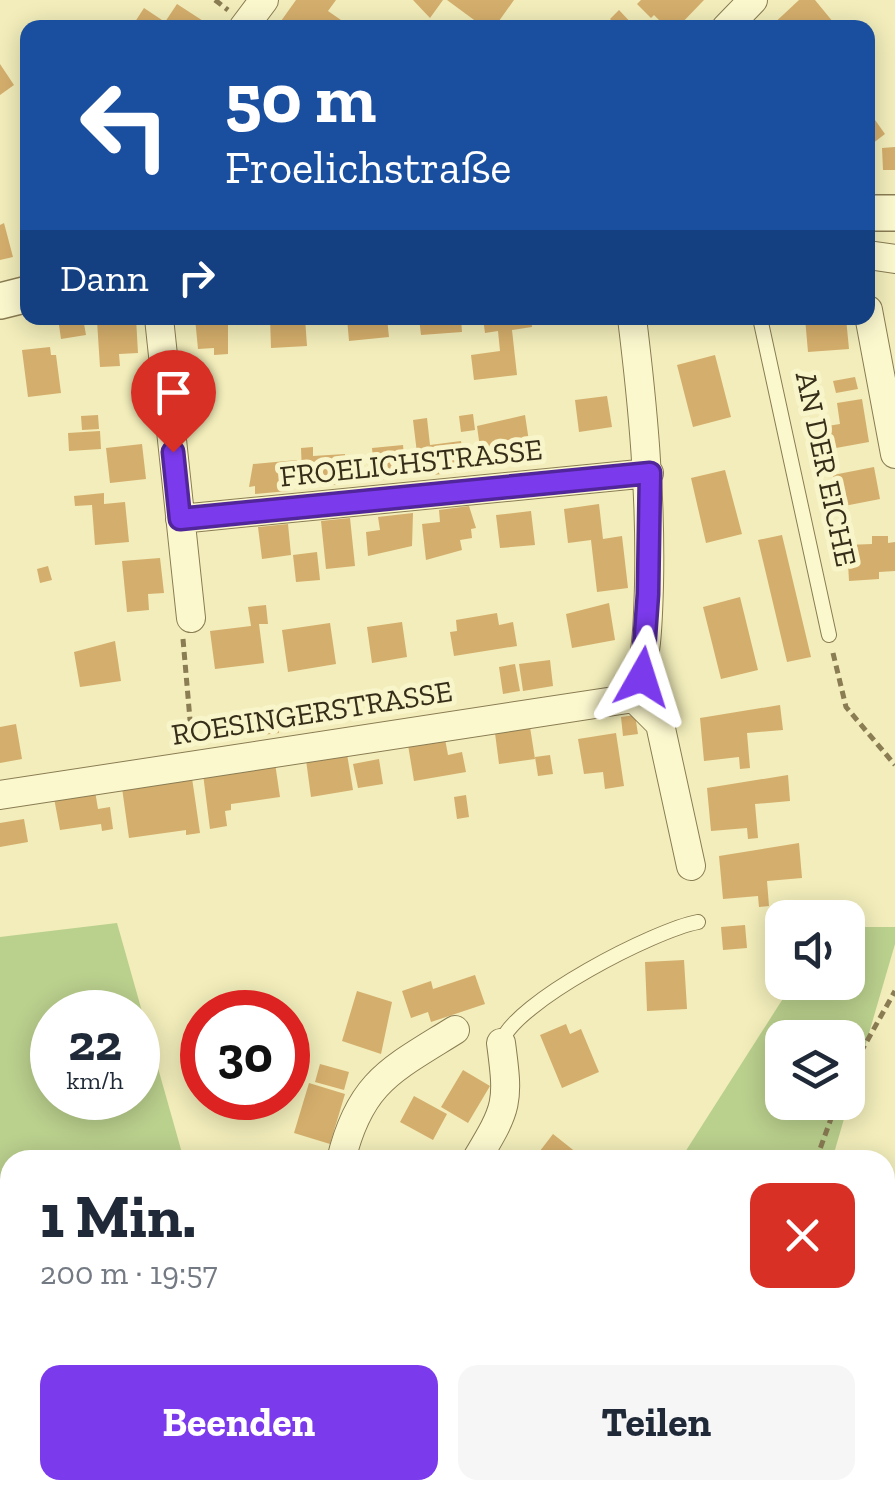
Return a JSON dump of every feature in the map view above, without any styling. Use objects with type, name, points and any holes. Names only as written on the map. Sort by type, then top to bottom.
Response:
[{"type":"street","points":[[734,20],[753,0]]},
{"type":"street","points":[[160,325],[191,618]]},
{"type":"street","points":[[633,325],[650,473],[644,656],[634,698],[660,724],[691,866]]},
{"type":"street","points":[[871,325],[895,454]]},
{"type":"street","name":"FROELICHSTRASSE","points":[[180,519],[650,473]]},
{"type":"street","name":"ROESINGERSTRASSE","points":[[0,795],[634,698]]},
{"type":"street","points":[[343,1150],[348,1129],[375,1084],[455,1030]]},
{"type":"street","points":[[481,1150],[506,1101],[509,1080],[501,1043]]},
{"type":"lane","name":"AN DER EICHE","points":[[762,325],[829,635]]},
{"type":"lane","points":[[501,1043],[505,1030],[546,998],[642,941],[698,922]]},
{"type":"path","points":[[829,635],[846,708],[895,764]]},
{"type":"path","points":[[184,652],[193,763]]},
{"type":"path","points":[[865,1045],[895,991]]},
{"type":"path","points":[[820,1150],[831,1120]]},
{"type":"green space","points":[[117,923],[136,990],[30,990],[30,1120],[160,1120],[160,1075],[181,1150],[0,1150],[0,937]]},
{"type":"green space","points":[[865,927],[895,927],[895,944],[865,1047],[865,1020],[769,1020],[782,1000],[865,1000]]},
{"type":"green space","points":[[765,1027],[765,1120],[844,1120],[835,1150],[686,1150]]},
{"type":"building","points":[[296,0],[336,0],[328,11],[341,20],[282,20]]},
{"type":"building","points":[[413,0],[443,0],[430,18]]},
{"type":"building","points":[[447,0],[514,0],[500,20],[474,20]]},
{"type":"building","points":[[641,0],[704,0],[685,20],[659,20],[654,15],[651,18],[637,4]]},
{"type":"building","points":[[799,0],[815,0],[831,20],[778,20]]},
{"type":"building","points":[[177,4],[202,20],[166,20]]},
{"type":"building","points":[[144,8],[162,20],[136,20]]},
{"type":"building","points":[[619,10],[628,20],[611,20]]},
{"type":"building","points":[[0,64],[14,85],[0,95]]},
{"type":"building","points":[[875,120],[885,134],[875,142]]},
{"type":"building","points":[[895,147],[895,170],[883,170],[882,148]]},
{"type":"building","points":[[4,223],[13,257],[0,260],[0,225]]},
{"type":"building","points":[[59,325],[84,325],[86,335],[61,339]]},
{"type":"building","points":[[97,325],[136,325],[138,353],[119,354],[120,366],[100,367]]},
{"type":"building","points":[[196,325],[228,325],[228,354],[214,355],[214,348],[198,349]]},
{"type":"building","points":[[270,325],[306,325],[307,346],[271,348]]},
{"type":"building","points":[[348,325],[388,325],[389,337],[349,341]]},
{"type":"building","points":[[420,325],[462,325],[462,332],[421,335]]},
{"type":"building","points":[[484,325],[532,325],[512,330],[517,375],[474,380],[471,355],[500,351],[498,331],[485,333]]},
{"type":"building","points":[[806,325],[847,325],[849,349],[808,352]]},
{"type":"building","points":[[50,347],[51,355],[56,355],[61,393],[28,397],[22,350]]},
{"type":"building","points":[[715,355],[731,417],[693,427],[677,365]]},
{"type":"building","points":[[855,377],[858,389],[836,393],[833,381]]},
{"type":"building","points":[[607,396],[612,427],[579,432],[575,400]]},
{"type":"building","points":[[862,399],[869,442],[825,450],[821,427],[840,424],[837,403]]},
{"type":"building","points":[[473,414],[475,430],[461,432],[459,416]]},
{"type":"building","points":[[98,415],[99,429],[82,430],[81,416]]},
{"type":"building","points":[[525,415],[530,448],[496,452],[495,446],[480,448],[477,426]]},
{"type":"building","points":[[427,418],[430,445],[461,441],[465,471],[433,475],[431,451],[417,453],[413,420]]},
{"type":"building","points":[[100,431],[101,449],[69,451],[68,433]]},
{"type":"building","points":[[142,444],[146,479],[110,483],[106,448]]},
{"type":"building","points":[[403,445],[406,477],[375,480],[372,448]]},
{"type":"building","points":[[313,447],[313,456],[345,454],[347,484],[315,486],[315,474],[302,474],[301,448]]},
{"type":"building","points":[[297,460],[299,477],[287,478],[288,491],[255,494],[255,486],[249,487],[253,464]]},
{"type":"building","points":[[874,467],[880,499],[839,507],[833,475]]},
{"type":"building","points":[[725,470],[742,534],[706,543],[691,478]]},
{"type":"building","points":[[104,493],[104,504],[125,502],[129,542],[95,545],[92,505],[75,506],[74,496]]},
{"type":"building","points":[[599,504],[603,539],[622,536],[628,588],[597,592],[591,540],[568,543],[564,509]]},
{"type":"building","points":[[469,506],[476,528],[471,529],[472,538],[460,540],[462,550],[426,560],[422,524],[440,522],[439,510]]},
{"type":"building","points":[[531,511],[535,545],[500,548],[496,515]]},
{"type":"building","points":[[413,513],[412,546],[368,556],[366,532],[380,530],[378,517]]},
{"type":"building","points":[[350,518],[355,566],[326,569],[321,521]]},
{"type":"building","points":[[288,524],[291,555],[262,559],[258,527]]},
{"type":"building","points":[[782,535],[811,657],[787,662],[758,540]]},
{"type":"building","points":[[872,536],[888,536],[888,543],[895,542],[895,571],[879,572],[879,579],[849,581],[847,545],[872,544]]},
{"type":"building","points":[[317,552],[320,580],[296,582],[293,555]]},
{"type":"building","points":[[160,558],[164,593],[148,594],[149,610],[127,612],[122,561]]},
{"type":"building","points":[[48,566],[52,580],[40,583],[37,569]]},
{"type":"building","points":[[740,597],[758,670],[721,679],[703,607]]},
{"type":"building","points":[[609,603],[615,640],[572,648],[566,614]]},
{"type":"building","points":[[266,605],[268,624],[259,624],[264,663],[215,669],[210,631],[251,626],[248,607]]},
{"type":"building","points":[[497,613],[499,625],[513,622],[517,646],[454,656],[450,632],[457,631],[456,620]]},
{"type":"building","points":[[402,622],[407,657],[372,663],[367,627]]},
{"type":"building","points":[[330,623],[336,664],[288,672],[282,630]]},
{"type":"building","points":[[115,641],[121,681],[80,687],[74,652]]},
{"type":"building","points":[[550,660],[553,686],[523,691],[519,664]]},
{"type":"building","points":[[515,664],[520,691],[503,694],[499,667]]},
{"type":"building","points":[[780,705],[783,730],[747,733],[750,768],[740,769],[739,757],[704,761],[700,718]]},
{"type":"building","points":[[276,706],[279,733],[262,735],[263,708]]},
{"type":"building","points":[[635,715],[638,734],[623,736],[621,717]]},
{"type":"building","points":[[16,724],[22,759],[0,763],[0,727]]},
{"type":"building","points":[[530,727],[535,759],[499,764],[495,733]]},
{"type":"building","points":[[616,733],[624,786],[605,789],[603,772],[584,774],[578,739]]},
{"type":"building","points":[[445,739],[448,755],[462,752],[466,772],[414,781],[408,745]]},
{"type":"building","points":[[347,754],[353,790],[311,797],[306,760]]},
{"type":"building","points":[[550,755],[553,774],[538,776],[535,757]]},
{"type":"building","points":[[379,759],[383,784],[358,788],[353,764]]},
{"type":"building","points":[[275,763],[280,797],[231,804],[231,810],[225,811],[227,826],[210,829],[203,774]]},
{"type":"building","points":[[788,775],[790,801],[755,804],[758,838],[748,839],[747,828],[711,831],[707,788]]},
{"type":"building","points":[[192,778],[200,833],[186,835],[186,830],[129,838],[122,788]]},
{"type":"building","points":[[95,791],[98,809],[110,807],[113,829],[102,831],[101,824],[60,830],[54,798]]},
{"type":"building","points":[[466,795],[469,817],[457,819],[454,797]]},
{"type":"building","points":[[24,819],[28,842],[0,847],[0,823]]},
{"type":"building","points":[[799,843],[802,878],[767,881],[769,900],[765,900],[765,906],[759,907],[758,896],[723,899],[719,856]]},
{"type":"building","points":[[745,925],[747,948],[723,950],[721,927]]},
{"type":"building","points":[[684,960],[687,1009],[647,1011],[645,962]]},
{"type":"building","points":[[475,975],[485,1004],[431,1022],[428,1012],[411,1018],[402,991],[431,981],[433,989]]},
{"type":"building","points":[[357,991],[392,1002],[381,1054],[342,1041]]},
{"type":"building","points":[[566,1024],[570,1034],[581,1029],[599,1072],[562,1088],[540,1035]]},
{"type":"building","points":[[320,1064],[349,1072],[344,1090],[315,1082]]},
{"type":"building","points":[[463,1070],[490,1086],[468,1123],[441,1107]]},
{"type":"building","points":[[310,1083],[345,1094],[330,1144],[294,1133],[298,1120],[310,1120]]},
{"type":"building","points":[[414,1096],[447,1114],[433,1140],[400,1122]]},
{"type":"building","points":[[553,1134],[573,1150],[541,1150]]},
{"type":"route","points":[[173,452],[180,519],[650,473],[642,677]]}]
